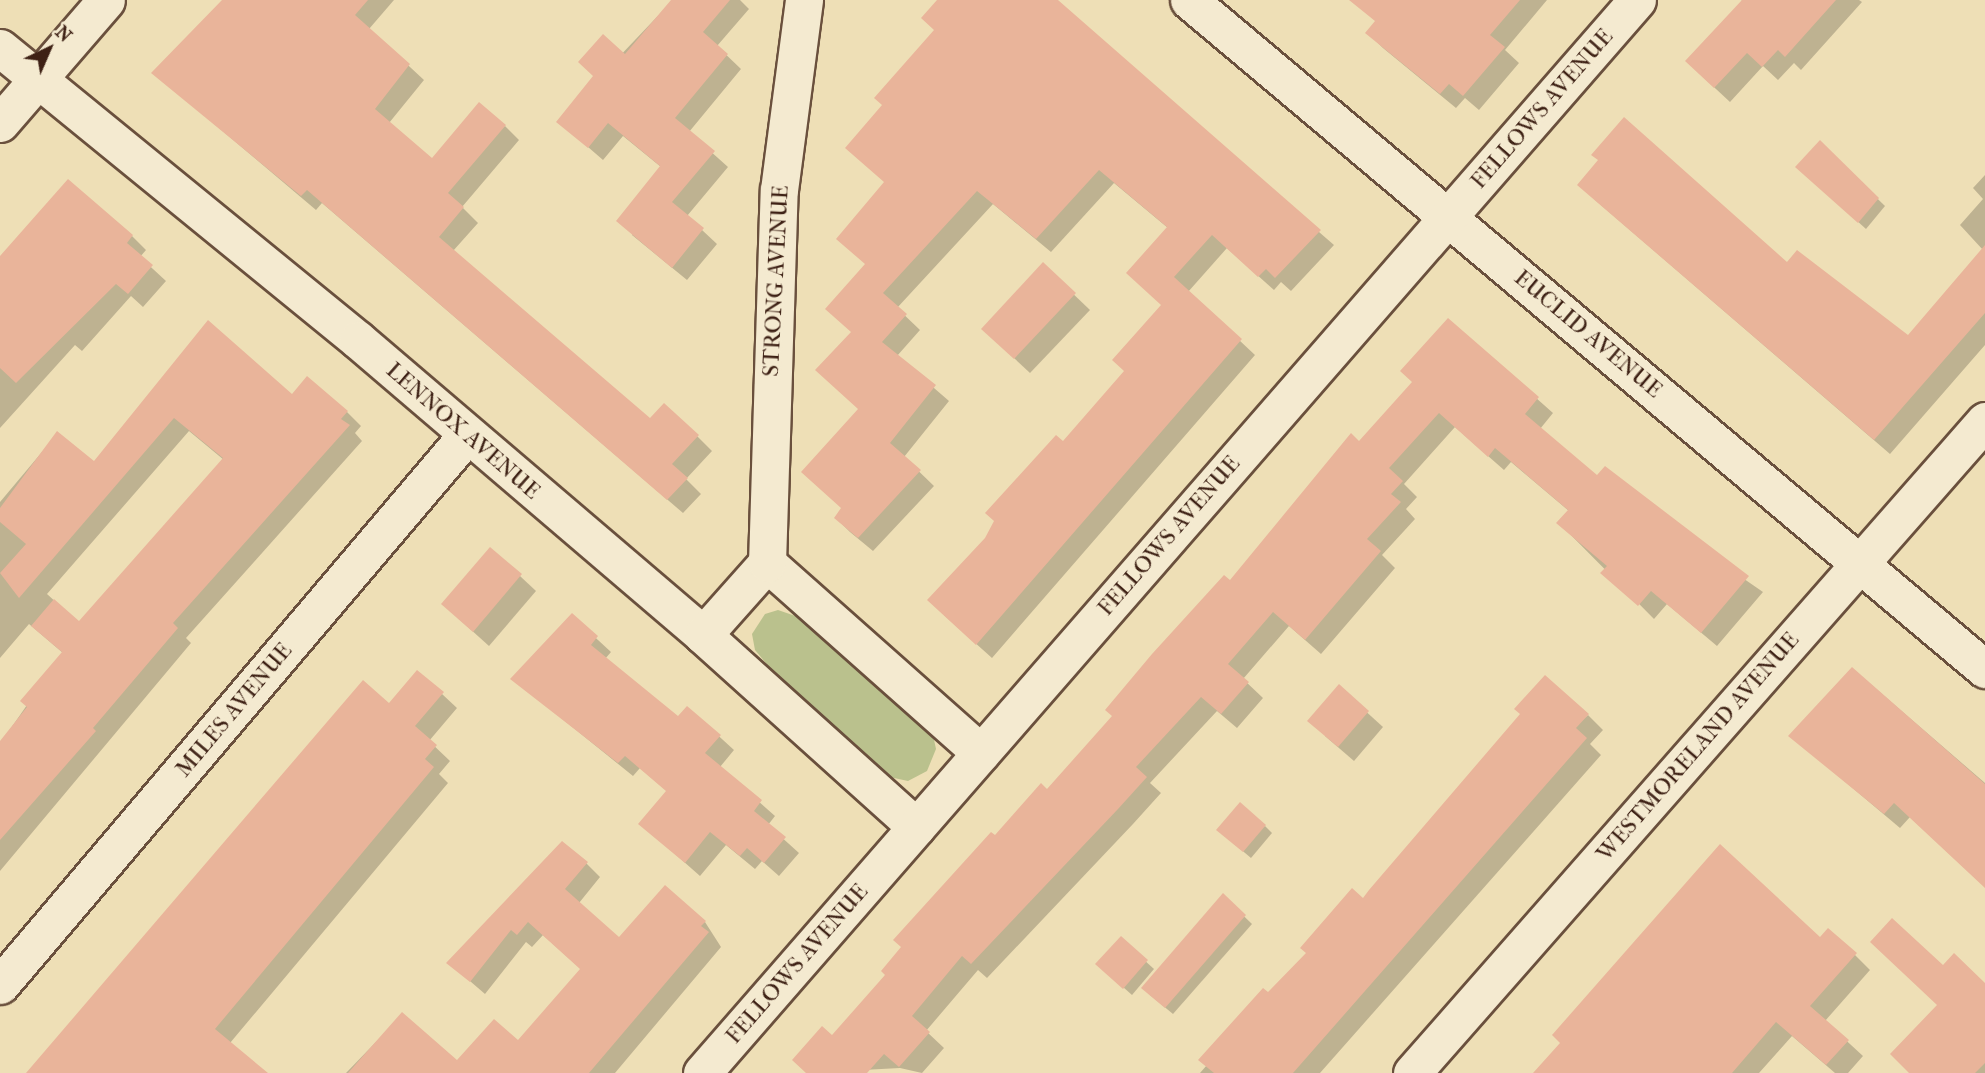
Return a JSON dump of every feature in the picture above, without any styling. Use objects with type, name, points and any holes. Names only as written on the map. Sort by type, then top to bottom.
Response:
[{"type":"street","points":[[0,123],[106,0]]},
{"type":"street","name":"STRONG AVENUE","points":[[767,563],[779,190],[804,0]]},
{"type":"street","name":"EUCLID AVENUE","points":[[1189,0],[1985,669]]},
{"type":"street","name":"FELLOWS AVENUE","points":[[702,1073],[1637,0]]},
{"type":"street","name":"LENNOX AVENUE","points":[[0,48],[467,435],[703,635],[916,827]]},
{"type":"street","name":"WESTMORELAND AVENUE","points":[[1412,1073],[1985,421]]},
{"type":"street","name":"MILES AVENUE","points":[[0,985],[467,435]]},
{"type":"street","points":[[703,635],[767,563],[981,753]]},
{"type":"green space","points":[[778,610],[804,619],[933,735],[936,749],[927,771],[908,781],[885,776],[775,674],[755,650],[752,634],[765,614]]},
{"type":"building","points":[[222,0],[368,0],[355,15],[410,64],[375,109],[432,158],[479,102],[506,125],[448,193],[464,207],[439,237],[650,418],[664,403],[699,435],[672,464],[688,478],[667,500],[307,190],[301,196],[151,73]]},
{"type":"building","points":[[671,0],[730,0],[703,32],[728,54],[675,118],[715,151],[672,202],[704,228],[672,268],[616,221],[660,166],[608,123],[588,148],[556,122],[593,76],[578,62],[603,34],[625,54]]},
{"type":"building","points":[[937,0],[1058,0],[1321,230],[1275,278],[1266,269],[1258,277],[1212,235],[1174,277],[1242,339],[976,645],[927,600],[985,538],[994,521],[985,513],[1056,435],[1063,441],[1124,371],[1112,360],[1161,305],[1126,273],[1167,227],[1099,170],[1036,239],[977,191],[883,293],[907,314],[882,342],[936,385],[890,443],[921,470],[858,538],[834,518],[841,508],[801,472],[858,409],[815,370],[851,332],[825,309],[865,264],[836,239],[884,182],[845,148],[882,105],[874,98],[934,30],[921,18]]},
{"type":"building","points":[[1349,0],[1520,0],[1490,35],[1505,47],[1463,96],[1449,84],[1440,94],[1365,33],[1375,21]]},
{"type":"building","points":[[1742,0],[1836,0],[1785,57],[1778,50],[1762,67],[1747,53],[1714,88],[1685,61]]},
{"type":"building","points":[[1624,117],[1787,262],[1797,250],[1908,335],[1985,245],[1985,313],[1874,440],[1577,185],[1598,160],[1591,155]]},
{"type":"building","points":[[1820,140],[1879,198],[1858,223],[1795,167]]},
{"type":"building","points":[[68,179],[133,235],[127,243],[153,265],[128,294],[116,284],[16,383],[0,368],[0,256]]},
{"type":"building","points":[[1043,262],[1076,293],[1014,359],[981,329]]},
{"type":"building","points":[[1448,318],[1539,397],[1525,414],[1597,475],[1605,466],[1749,576],[1701,633],[1651,591],[1638,606],[1600,573],[1607,566],[1556,523],[1568,510],[1495,448],[1488,457],[1439,413],[1389,468],[1403,481],[1391,494],[1401,502],[1367,539],[1381,551],[1305,640],[1273,612],[1228,664],[1249,682],[1221,714],[1201,697],[1136,767],[1147,777],[1118,809],[971,964],[962,956],[912,1016],[930,1032],[899,1067],[884,1054],[867,1073],[806,1073],[792,1060],[822,1026],[832,1035],[885,975],[881,971],[901,947],[893,940],[991,832],[995,835],[1041,783],[1047,789],[1112,716],[1105,710],[1152,654],[1224,575],[1230,580],[1351,433],[1359,441],[1412,382],[1400,371]]},
{"type":"building","points":[[208,320],[292,394],[307,376],[348,411],[341,419],[350,425],[173,623],[178,628],[93,728],[96,731],[0,840],[0,741],[27,707],[20,701],[62,652],[31,626],[54,599],[79,621],[223,458],[174,418],[19,598],[0,573],[26,544],[0,522],[0,508],[57,431],[94,461]]},
{"type":"building","points":[[490,547],[522,574],[473,632],[441,604]]},
{"type":"building","points":[[572,613],[598,636],[591,645],[678,716],[687,706],[721,735],[705,753],[762,800],[754,811],[786,837],[764,863],[747,848],[740,856],[710,832],[685,863],[638,824],[666,791],[625,756],[618,763],[510,679]]},
{"type":"building","points":[[1852,667],[1985,784],[1985,888],[1894,803],[1884,814],[1788,736]]},
{"type":"building","points":[[417,670],[444,692],[415,726],[437,745],[425,759],[434,767],[215,1029],[268,1073],[26,1073],[363,680],[389,703]]},
{"type":"building","points":[[1545,675],[1589,714],[1576,728],[1587,738],[1293,1073],[1214,1073],[1198,1060],[1263,988],[1268,992],[1306,953],[1300,948],[1352,888],[1363,898],[1520,714],[1514,709]]},
{"type":"building","points":[[1339,684],[1369,711],[1338,747],[1307,721]]},
{"type":"building","points":[[1240,802],[1266,825],[1243,852],[1216,830]]},
{"type":"building","points":[[562,841],[588,862],[565,889],[619,937],[665,885],[706,921],[701,926],[709,932],[589,1073],[348,1073],[402,1012],[457,1060],[494,1019],[518,1040],[580,969],[528,922],[517,935],[511,930],[470,982],[446,963]]},
{"type":"building","points":[[1720,844],[1820,937],[1828,928],[1857,953],[1810,1006],[1849,1040],[1826,1065],[1776,1022],[1732,1073],[1533,1073],[1560,1043],[1552,1035]]},
{"type":"building","points":[[1223,893],[1246,915],[1165,1008],[1141,988]]},
{"type":"building","points":[[1892,918],[1943,965],[1954,953],[1985,983],[1985,1063],[1975,1073],[1909,1073],[1890,1054],[1937,1005],[1870,942]]},
{"type":"building","points":[[1121,936],[1148,960],[1123,989],[1095,964]]}]
